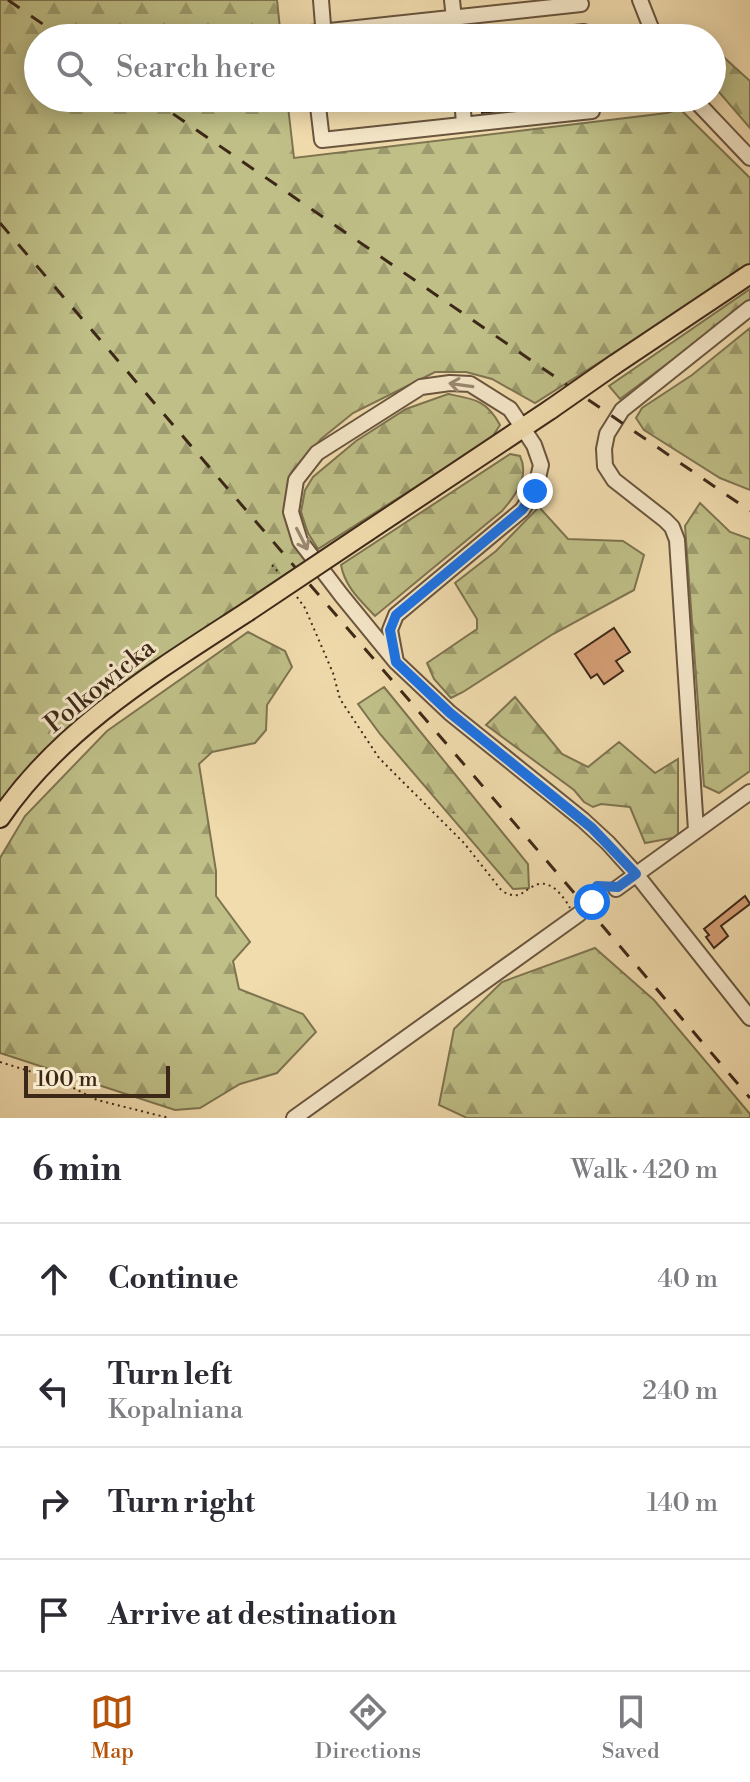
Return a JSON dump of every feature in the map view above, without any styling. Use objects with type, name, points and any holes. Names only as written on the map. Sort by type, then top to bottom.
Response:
[{"type":"main road","name":"Polkowicka","points":[[0,818],[16,795],[76,733],[154,673],[750,274]]},
{"type":"street","points":[[320,24],[321,0]]},
{"type":"street","points":[[452,0],[454,19]]},
{"type":"street","points":[[640,0],[649,24]]},
{"type":"street","points":[[409,24],[581,2],[583,24]]},
{"type":"street","points":[[319,112],[322,140],[582,112]]},
{"type":"street","points":[[463,112],[464,124]]},
{"type":"street","points":[[706,112],[750,158]]},
{"type":"street","points":[[696,830],[677,540],[672,527],[665,520],[614,480],[605,466],[604,449],[607,434],[622,410],[750,308]]},
{"type":"street","points":[[396,662],[390,630],[396,615],[522,510],[535,491],[541,465],[534,445],[510,409],[470,384],[421,387],[317,453],[296,480],[291,512],[300,541],[396,662],[450,713],[592,828],[636,874],[750,1018]]},
{"type":"street","points":[[617,888],[750,792]]},
{"type":"street","points":[[294,1118],[577,916]]},
{"type":"path","points":[[272,565],[280,576]]},
{"type":"path","points":[[297,597],[317,634],[340,699],[379,758],[464,843],[502,891],[522,895],[540,884],[550,885],[577,916],[592,902],[591,894],[597,886],[617,888]]},
{"type":"path","points":[[0,1062],[58,1080],[97,1100],[169,1118]]},
{"type":"green space","points":[[0,0],[277,0],[280,24],[24,24],[24,112],[289,112],[294,158],[683,112],[750,178],[750,267],[535,403],[492,379],[466,372],[435,372],[353,413],[321,439],[293,472],[288,516],[291,538],[307,561],[160,663],[30,767],[0,802]]},
{"type":"green space","points":[[726,59],[750,81],[750,128],[726,100]]},
{"type":"green space","points":[[750,289],[750,302],[620,399],[609,386]]},
{"type":"green space","points":[[750,328],[750,490],[720,478],[644,430],[636,418],[642,408],[692,375]]},
{"type":"green space","points":[[448,394],[472,399],[490,410],[500,425],[491,439],[318,549],[308,533],[301,512],[305,490],[313,477],[356,441],[406,409]]},
{"type":"green space","points":[[510,454],[520,456],[522,479],[502,511],[375,616],[350,587],[341,565]]},
{"type":"green space","points":[[700,503],[730,532],[750,539],[750,771],[719,793],[704,786],[685,526]]},
{"type":"green space","points":[[539,507],[568,539],[623,541],[644,555],[634,590],[553,634],[451,698],[434,679],[427,663],[477,629],[477,619],[455,583],[496,551]]},
{"type":"green space","points":[[248,632],[285,651],[292,667],[267,705],[266,730],[255,743],[212,752],[199,764],[216,871],[216,896],[250,942],[233,961],[239,989],[303,1014],[316,1032],[277,1073],[240,1084],[200,1108],[175,1110],[0,1053],[0,858],[25,816],[107,731]]},
{"type":"green space","points":[[384,687],[528,864],[529,888],[513,889],[380,734],[358,704]]},
{"type":"green space","points":[[515,697],[562,754],[588,767],[619,742],[655,773],[678,759],[678,837],[645,843],[630,807],[601,804],[593,807],[584,802],[574,790],[486,725]]},
{"type":"green space","points":[[595,948],[654,1000],[750,1114],[750,1118],[467,1118],[439,1105],[454,1029],[502,982]]},
{"type":"building","points":[[614,628],[630,652],[616,661],[623,671],[604,684],[597,674],[591,678],[575,654]]},
{"type":"building","points":[[745,896],[750,904],[721,926],[728,936],[714,948],[704,929]]},
{"type":"railway","points":[[8,0],[43,24]]},
{"type":"railway","points":[[170,112],[750,511]]},
{"type":"railway","points":[[0,223],[750,1098]]},
{"type":"route","points":[[535,491],[522,510],[396,615],[390,630],[396,662],[450,713],[592,828],[636,874],[618,887],[597,886],[591,894],[592,902]]}]
